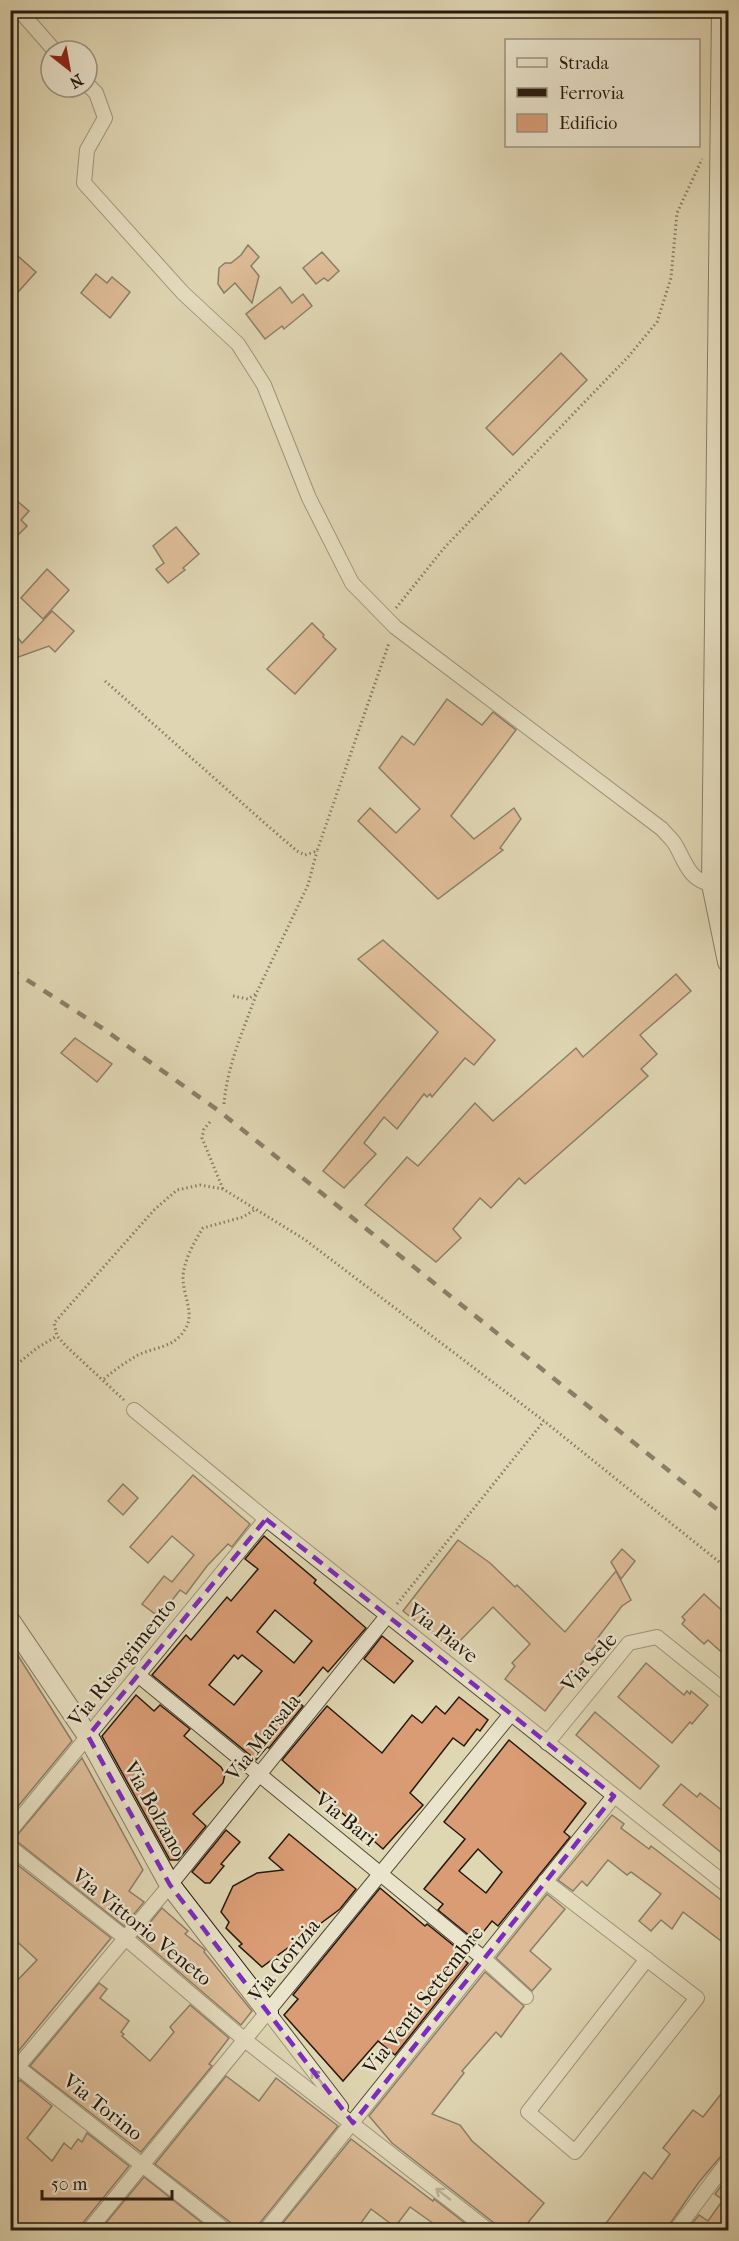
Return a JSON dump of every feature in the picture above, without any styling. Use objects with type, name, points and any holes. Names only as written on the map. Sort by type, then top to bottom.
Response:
[{"type":"main road","points":[[722,10],[712,884],[729,962]]},
{"type":"main road","name":"Via Bolzano","points":[[10,1621],[88,1736],[170,1885],[268,2012]]},
{"type":"street","points":[[20,10],[45,39]]},
{"type":"street","points":[[98,99],[105,118],[87,150],[84,183],[183,292],[238,344],[264,385],[309,498],[352,583],[391,623],[662,829],[674,843],[697,880],[712,884]]},
{"type":"street","name":"Via Piave","points":[[134,1410],[266,1519],[729,1887]]},
{"type":"street","name":"Via Risorgimento","points":[[10,1831],[266,1519]]},
{"type":"street","name":"Via Marsala","points":[[13,2068],[170,1885],[387,1616]]},
{"type":"street","name":"Via Sele","points":[[547,1743],[629,1643],[657,1637],[729,1694]]},
{"type":"street","name":"Via Bari","points":[[138,1675],[483,1958],[526,1997]]},
{"type":"street","name":"Via Gorizia","points":[[89,2230],[512,1714]]},
{"type":"street","name":"Via Venti Settembre","points":[[266,2230],[614,1796]]},
{"type":"street","name":"Via Vittorio Veneto","points":[[10,1847],[124,1937],[246,2041],[353,2123]]},
{"type":"street","points":[[545,1881],[647,1959],[697,1998],[575,2152],[528,2112],[647,1959]]},
{"type":"street","points":[[268,2012],[353,2123],[488,2230]]},
{"type":"street","name":"Via Torino","points":[[13,2068],[225,2230]]},
{"type":"street","points":[[676,2230],[729,2161]]},
{"type":"path","points":[[224,1104],[226,1081],[232,1059],[256,994],[308,885],[391,623],[445,547],[628,357],[657,322],[671,278],[677,213],[703,156],[720,138]]},
{"type":"path","points":[[105,681],[297,851],[305,855],[317,852]]},
{"type":"path","points":[[233,996],[248,999],[256,994]]},
{"type":"path","points":[[210,1122],[204,1129],[202,1138],[223,1189]]},
{"type":"path","points":[[134,1410],[57,1336],[54,1323],[155,1209],[177,1190],[200,1185],[223,1189],[304,1239],[544,1421],[729,1569]]},
{"type":"path","points":[[104,1379],[113,1370],[138,1355],[172,1343],[180,1337],[187,1328],[190,1315],[183,1281],[184,1270],[195,1241],[203,1228],[243,1217],[256,1209]]},
{"type":"path","points":[[10,1370],[37,1348],[57,1336]]},
{"type":"path","points":[[387,1616],[544,1421]]},
{"type":"highlighted area","points":[[266,1519],[614,1796],[353,2123],[170,1885],[88,1736]]},
{"type":"building","points":[[248,245],[259,257],[251,266],[259,276],[252,303],[235,283],[224,293],[218,284],[219,268],[225,263],[231,263]]},
{"type":"building","points":[[10,249],[36,272],[10,301]]},
{"type":"building","points":[[322,252],[339,271],[328,281],[324,278],[316,284],[303,268]]},
{"type":"building","points":[[96,274],[107,283],[112,277],[130,292],[110,318],[81,293]]},
{"type":"building","points":[[280,287],[292,303],[303,294],[312,306],[284,329],[282,326],[265,339],[246,314]]},
{"type":"building","points":[[561,353],[587,380],[513,455],[486,428]]},
{"type":"building","points":[[10,495],[29,511],[21,520],[27,526],[10,543]]},
{"type":"building","points":[[176,527],[199,554],[183,568],[185,570],[168,583],[156,569],[164,563],[153,546]]},
{"type":"building","points":[[47,569],[69,590],[43,619],[21,598]]},
{"type":"building","points":[[52,611],[74,631],[55,652],[49,646],[10,660],[10,628],[22,643]]},
{"type":"building","points":[[312,623],[336,649],[295,694],[267,669]]},
{"type":"building","points":[[447,699],[482,725],[493,712],[516,730],[451,816],[474,839],[514,808],[521,819],[500,848],[503,850],[438,899],[358,821],[370,808],[396,833],[420,809],[379,768],[402,736],[414,745]]},
{"type":"building","points":[[383,940],[495,1040],[474,1065],[465,1058],[432,1097],[430,1094],[427,1097],[424,1094],[397,1129],[384,1117],[364,1143],[376,1154],[344,1188],[323,1171],[438,1032],[358,959]]},
{"type":"building","points":[[676,974],[691,991],[640,1035],[657,1054],[641,1069],[648,1076],[525,1184],[519,1178],[491,1208],[480,1198],[453,1229],[461,1238],[436,1262],[365,1205],[407,1157],[418,1166],[475,1103],[493,1121],[576,1048],[583,1057]]},
{"type":"building","points":[[75,1038],[112,1064],[97,1082],[61,1053]]},
{"type":"building","points":[[193,1475],[250,1524],[232,1547],[228,1544],[207,1566],[186,1594],[180,1590],[159,1617],[142,1604],[164,1576],[172,1582],[194,1555],[172,1536],[148,1563],[130,1547]]},
{"type":"building","points":[[123,1484],[138,1498],[123,1515],[108,1501]]},
{"type":"building","points":[[264,1536],[316,1580],[314,1583],[366,1628],[328,1672],[323,1667],[296,1700],[303,1706],[269,1748],[267,1747],[256,1760],[152,1675],[186,1635],[191,1640],[227,1597],[231,1601],[258,1569],[245,1559]],"holes":[[[275,1610],[312,1641],[294,1663],[257,1632]],[[234,1655],[238,1659],[242,1655],[262,1671],[234,1705],[209,1685]]]},
{"type":"building","points":[[458,1540],[490,1563],[515,1587],[517,1585],[565,1632],[616,1571],[631,1600],[622,1606],[596,1640],[598,1642],[545,1711],[505,1679],[515,1666],[512,1663],[530,1644],[493,1607],[451,1650],[424,1624],[423,1627],[403,1611]]},
{"type":"building","points":[[622,1549],[635,1561],[621,1579],[611,1562]]},
{"type":"building","points":[[704,1594],[729,1617],[729,1659],[708,1640],[704,1644],[682,1624],[685,1620],[682,1617]]},
{"type":"building","points":[[382,1636],[413,1661],[394,1683],[364,1659]]},
{"type":"building","points":[[10,1643],[72,1741],[10,1816]]},
{"type":"building","points":[[646,1663],[684,1695],[687,1691],[690,1694],[691,1691],[708,1705],[672,1743],[618,1697]]},
{"type":"building","points":[[136,1695],[154,1711],[160,1705],[190,1729],[184,1736],[221,1767],[225,1774],[223,1783],[193,1814],[206,1826],[178,1860],[170,1860],[102,1736]]},
{"type":"building","points":[[459,1697],[488,1720],[480,1731],[477,1729],[464,1746],[453,1738],[410,1793],[423,1805],[383,1849],[282,1760],[327,1706],[382,1753],[412,1715],[422,1723],[436,1706],[445,1714]]},
{"type":"building","points":[[595,1712],[659,1766],[640,1789],[576,1735]]},
{"type":"building","points":[[509,1740],[586,1803],[564,1832],[570,1837],[498,1926],[492,1921],[476,1941],[438,1910],[443,1904],[424,1889],[465,1839],[444,1822]],"holes":[[[478,1849],[502,1872],[486,1893],[459,1871]]]},
{"type":"building","points":[[82,1758],[143,1870],[129,1891],[144,1902],[124,1926],[14,1839]]},
{"type":"building","points":[[681,1784],[697,1797],[700,1793],[729,1816],[729,1859],[663,1805]]},
{"type":"building","points":[[612,1815],[624,1824],[621,1828],[649,1849],[651,1846],[729,1906],[729,1947],[683,1912],[672,1929],[661,1920],[651,1931],[639,1921],[661,1894],[631,1872],[627,1875],[608,1860],[587,1886],[582,1881],[573,1891],[558,1880]]},
{"type":"building","points":[[226,1830],[240,1842],[221,1864],[224,1866],[210,1883],[205,1883],[192,1872]]},
{"type":"building","points":[[289,1834],[356,1889],[340,1909],[262,1967],[239,1946],[242,1944],[226,1928],[229,1922],[221,1912],[233,1886],[257,1873],[283,1870],[269,1858]]},
{"type":"building","points":[[10,1859],[111,1938],[16,2054],[10,2050],[10,1988],[37,1960],[10,1935]]},
{"type":"building","points":[[380,1888],[425,1926],[427,1924],[464,1954],[462,1958],[468,1963],[395,2055],[378,2041],[343,2081],[284,2015],[298,1999],[293,1995]]},
{"type":"building","points":[[547,1894],[565,1909],[530,1951],[551,1969],[532,1991],[496,1958]]},
{"type":"building","points":[[162,1908],[188,1931],[185,1934],[205,1950],[204,1952],[252,2011],[241,2025],[138,1937]]},
{"type":"building","points":[[485,1972],[524,2006],[501,2037],[496,2032],[462,2071],[464,2073],[432,2114],[460,2125],[472,2141],[544,2203],[522,2230],[497,2230],[494,2223],[392,2143],[369,2116]]},
{"type":"building","points":[[99,1983],[107,1989],[100,1998],[129,2021],[121,2032],[124,2034],[122,2036],[150,2061],[174,2032],[170,2027],[190,2005],[229,2038],[209,2064],[212,2066],[141,2152],[30,2066]]},
{"type":"building","points":[[226,2076],[259,2101],[276,2078],[338,2126],[259,2224],[257,2230],[234,2230],[231,2223],[155,2164]]},
{"type":"building","points":[[20,2080],[52,2106],[27,2138],[52,2161],[64,2143],[71,2149],[78,2139],[82,2142],[87,2133],[129,2166],[82,2224],[80,2230],[10,2230],[10,2092]]},
{"type":"building","points":[[729,2084],[729,2152],[721,2156],[699,2182],[667,2230],[601,2230],[644,2172],[652,2179],[670,2154],[663,2148],[693,2110],[703,2117]]},
{"type":"building","points":[[351,2139],[474,2230],[428,2230],[434,2224],[410,2207],[395,2227],[371,2209],[356,2230],[277,2230]]},
{"type":"building","points":[[729,2175],[729,2230],[687,2230],[699,2215],[708,2221],[723,2200],[715,2194]]},
{"type":"building","points":[[144,2177],[211,2230],[160,2230],[151,2224],[145,2230],[100,2230]]},
{"type":"railway","points":[[10,969],[102,1028],[219,1111],[728,1518]]}]
